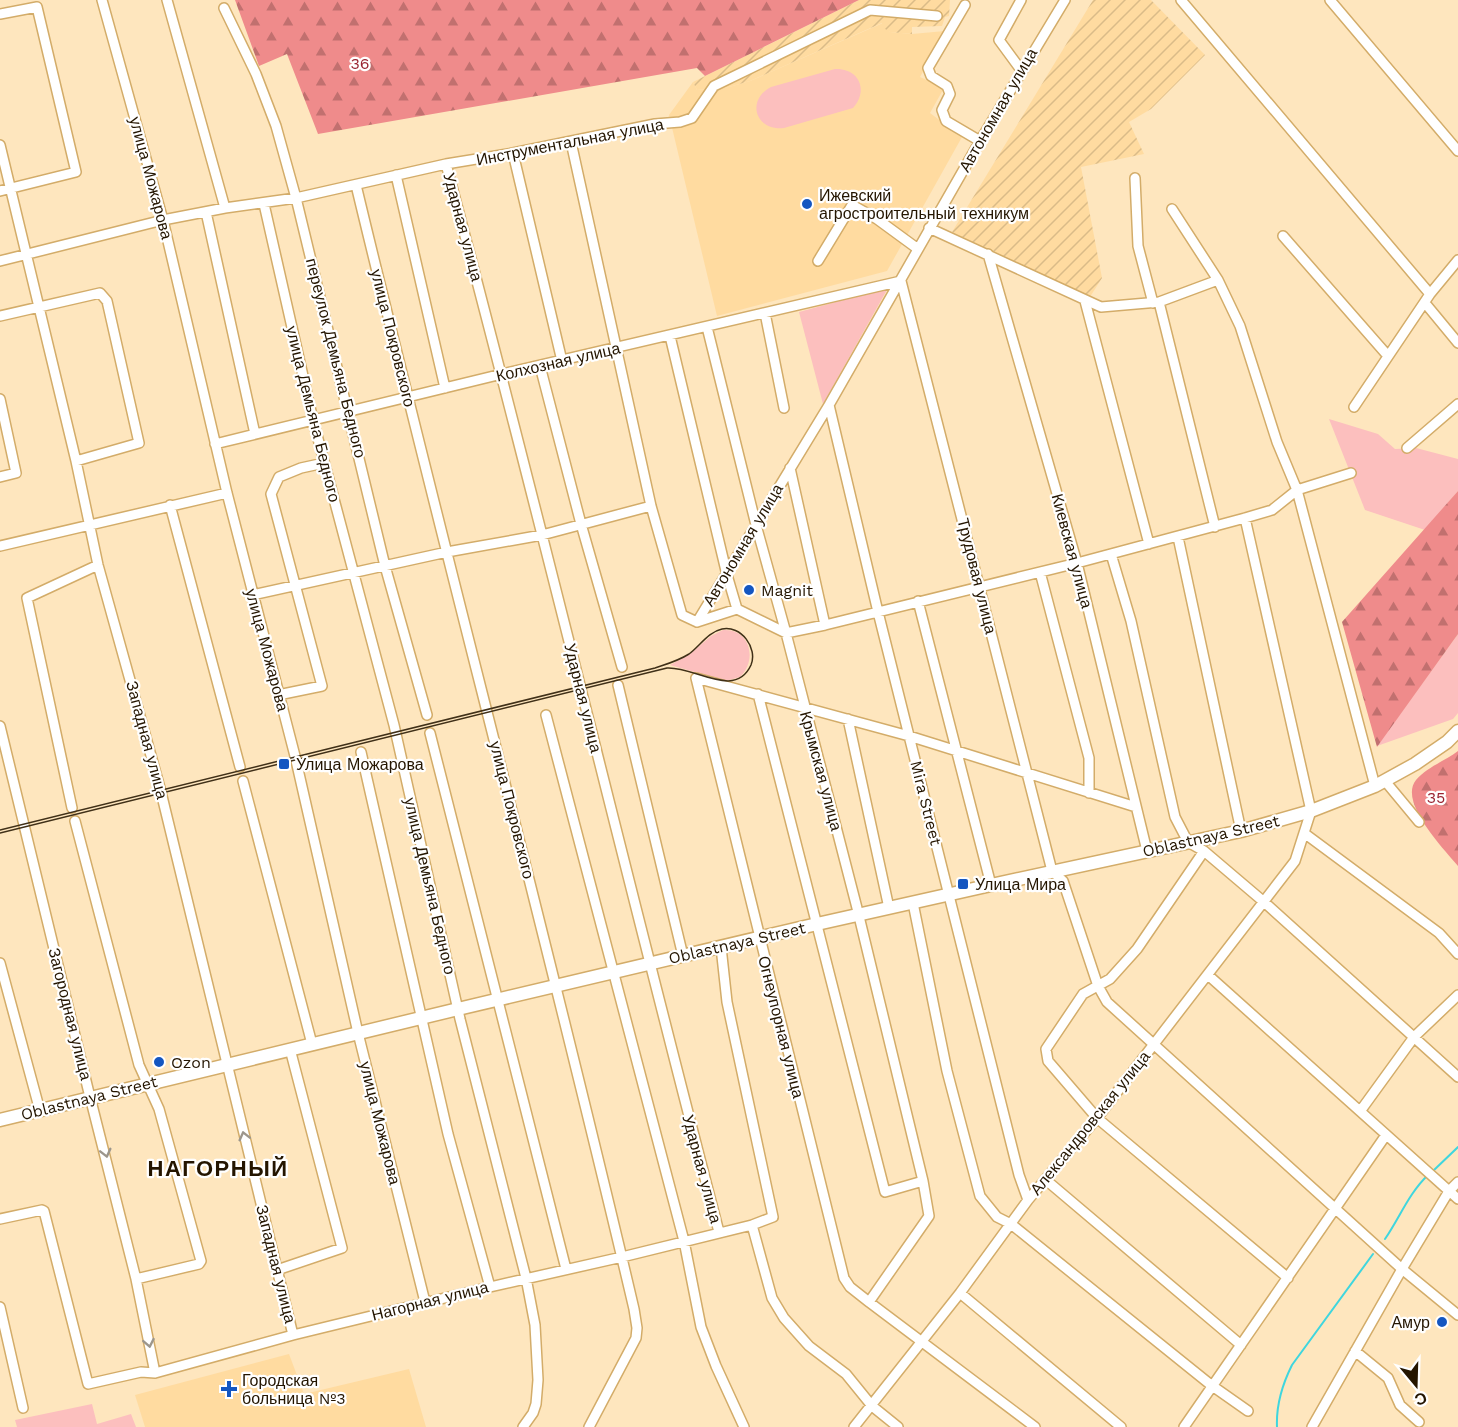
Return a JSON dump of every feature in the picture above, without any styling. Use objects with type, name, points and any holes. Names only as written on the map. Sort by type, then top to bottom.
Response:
[{"type":"main road","name":"Oblastnaya Street","points":[[0,1120],[818,924],[1240,831],[1311,811],[1380,783],[1415,764],[1447,742],[1458,731]]},
{"type":"street","name":"улица Можарова","points":[[102,0],[164,220],[226,492],[294,756],[358,1033],[425,1302]]},
{"type":"street","points":[[167,0],[212,154],[225,208]]},
{"type":"street","points":[[1021,0],[999,40],[1022,70]]},
{"type":"street","name":"Автономная улица","points":[[697,622],[829,405],[929,228],[1065,0]]},
{"type":"street","points":[[1181,0],[1430,294]]},
{"type":"street","points":[[1330,0],[1458,151]]},
{"type":"street","points":[[965,5],[928,68],[931,76],[947,86],[950,94],[942,110],[946,120],[980,141]]},
{"type":"street","points":[[0,14],[37,7],[76,172],[5,190]]},
{"type":"street","name":"переулок Демьяна Бедного","points":[[224,8],[256,74],[276,126],[349,411],[385,566],[427,715]]},
{"type":"street","name":"Инструментальная улица","points":[[0,261],[164,220],[225,208],[296,198],[446,164],[572,142],[655,124],[680,122],[692,118],[714,86],[870,10],[937,16]]},
{"type":"street","points":[[572,142],[651,506],[682,615],[697,622]]},
{"type":"street","name":"Западная улица","points":[[0,145],[5,190],[27,254],[98,565],[160,788],[293,1335]]},
{"type":"street","points":[[513,153],[562,361]]},
{"type":"street","name":"Ударная улица","points":[[446,164],[502,374],[718,1232]]},
{"type":"street","points":[[396,175],[445,388]]},
{"type":"street","points":[[1135,178],[1138,246],[1156,303],[1215,527]]},
{"type":"street","name":"улица Покровского","points":[[356,185],[407,397],[487,706],[634,1310],[636,1338],[589,1427]]},
{"type":"street","name":"улица Демьяна Бедного","points":[[264,204],[313,420],[394,725],[458,1009],[526,1278],[535,1325],[538,1380],[536,1404],[533,1413],[523,1427]]},
{"type":"street","points":[[818,261],[852,205],[877,219],[918,249]]},
{"type":"street","points":[[1172,209],[1218,279],[1240,326],[1277,442],[1298,490],[1380,783],[1419,822]]},
{"type":"street","points":[[206,212],[255,434]]},
{"type":"street","points":[[929,228],[1101,307],[1156,303],[1218,279]]},
{"type":"street","points":[[1283,236],[1388,356]]},
{"type":"street","name":"Киевская улица","points":[[988,254],[1077,563],[1147,851]]},
{"type":"street","points":[[1354,407],[1430,294],[1458,260]]},
{"type":"street","name":"Колхозная улица","points":[[215,444],[901,281]]},
{"type":"street","name":"Трудовая улица","points":[[901,281],[1052,872],[1063,881],[1098,986],[1107,1002],[1402,1269],[1458,1315]]},
{"type":"street","points":[[0,316],[100,293],[109,306],[139,443],[76,461]]},
{"type":"street","points":[[1085,301],[1149,544]]},
{"type":"street","points":[[1425,303],[1458,343]]},
{"type":"street","points":[[765,313],[784,408]]},
{"type":"street","name":"Крымская улица","points":[[707,327],[858,915],[923,1181],[929,1216],[869,1302]]},
{"type":"street","points":[[670,336],[737,609]]},
{"type":"street","points":[[540,366],[581,524],[622,667]]},
{"type":"street","points":[[0,399],[16,473],[0,477]]},
{"type":"street","points":[[1407,448],[1458,404]]},
{"type":"street","name":"Mira Street","points":[[829,405],[909,736],[1019,1175],[1028,1200]]},
{"type":"street","points":[[278,695],[322,686],[271,494],[279,477],[301,468],[324,463]]},
{"type":"street","points":[[790,468],[825,625]]},
{"type":"street","points":[[786,633],[1077,563],[1215,527],[1272,510],[1298,490],[1351,473]]},
{"type":"street","points":[[0,546],[226,492]]},
{"type":"street","points":[[171,505],[240,767]]},
{"type":"street","points":[[252,595],[447,552],[542,535],[651,506]]},
{"type":"street","points":[[1245,518],[1311,811]]},
{"type":"street","points":[[1178,537],[1240,831]]},
{"type":"street","points":[[1111,554],[1131,621],[1175,818],[1188,842],[1204,851],[1264,902],[1458,1077]]},
{"type":"street","points":[[72,808],[27,598],[98,565]]},
{"type":"street","points":[[1040,572],[1089,758],[1089,792]]},
{"type":"street","points":[[918,601],[991,885]]},
{"type":"street","name":"Автономная улица","points":[[697,622],[737,609],[786,633]]},
{"type":"street","name":"Огнеупорная улица","points":[[758,694],[696,678],[842,1273],[850,1287],[1035,1427]]},
{"type":"street","points":[[618,685],[683,956]]},
{"type":"street","points":[[758,694],[909,736],[957,753],[1136,807]]},
{"type":"street","points":[[758,694],[885,1192],[923,1181]]},
{"type":"street","points":[[546,716],[684,1241],[701,1327],[744,1427]]},
{"type":"street","points":[[848,718],[889,908]]},
{"type":"street","name":"Загородная улица","points":[[0,726],[136,1279],[155,1373]]},
{"type":"street","points":[[430,733],[566,1269]]},
{"type":"street","points":[[361,752],[448,1134],[490,1287]]},
{"type":"street","points":[[243,781],[312,1044]]},
{"type":"street","name":"Александровская улица","points":[[854,1427],[960,1293],[1028,1200],[1096,1118],[1295,861],[1311,811]]},
{"type":"street","points":[[75,821],[139,1065],[159,1109],[201,1261],[199,1264],[136,1279]]},
{"type":"street","points":[[1304,833],[1439,933],[1458,954]]},
{"type":"street","points":[[1204,851],[1137,949],[1110,979],[1083,994],[1046,1049],[1048,1061],[1096,1118],[1288,1278]]},
{"type":"street","points":[[913,903],[947,1071],[980,1196],[997,1217],[1011,1224],[1211,1385],[1248,1411]]},
{"type":"street","name":"Нагорная улица","points":[[0,1219],[44,1211],[88,1384],[141,1372],[155,1373],[293,1335],[622,1257],[773,1217],[727,1002],[721,947]]},
{"type":"street","points":[[0,963],[40,1111]]},
{"type":"street","points":[[1208,975],[1458,1199]]},
{"type":"street","points":[[1361,1110],[1414,1037],[1458,995]]},
{"type":"street","points":[[277,1270],[342,1248],[290,1049]]},
{"type":"street","points":[[1184,1427],[1386,1135]]},
{"type":"street","points":[[1046,1180],[1241,1345]]},
{"type":"street","points":[[1312,1427],[1402,1269],[1449,1191],[1458,1182]]},
{"type":"street","points":[[752,1224],[772,1298],[784,1318],[809,1346],[846,1374],[872,1406],[898,1427]]},
{"type":"street","points":[[960,1293],[1121,1427]]},
{"type":"street","points":[[0,1307],[23,1408]]},
{"type":"street","points":[[1355,1351],[1388,1378],[1400,1405],[1419,1422]]},
{"type":"shaded area","points":[[859,0],[950,0],[949,16],[945,17],[942,26],[912,27],[912,34],[890,32],[882,27],[882,23],[750,81],[729,87],[697,90],[693,82]]},
{"type":"shaded area","points":[[1093,0],[1151,0],[1205,55],[1151,109],[1129,122],[1144,154],[1081,167],[1102,278],[1088,300],[952,232]]},
{"type":"shaded area","name":"Ижевский агростроительный техникум","points":[[883,23],[890,32],[912,34],[945,31],[920,77],[944,88],[930,113],[962,137],[887,271],[717,316],[669,115],[693,82],[697,90],[729,87],[750,81]]},
{"type":"shaded area","points":[[835,69],[850,72],[859,81],[860,94],[853,108],[784,128],[774,128],[761,120],[756,106],[758,99],[771,87]]},
{"type":"shaded area","points":[[888,288],[823,404],[799,312]]},
{"type":"shaded area","points":[[1329,419],[1378,434],[1395,449],[1416,448],[1458,459],[1458,491],[1425,530],[1365,510]]},
{"type":"shaded area","points":[[723,630],[740,634],[748,646],[749,662],[740,677],[726,681],[670,665],[690,654],[711,636]]},
{"type":"shaded area","points":[[1458,634],[1458,713],[1453,719],[1377,746]]},
{"type":"shaded area","name":"Городская больница №3","points":[[289,1354],[304,1394],[409,1369],[426,1427],[145,1427],[135,1395]]},
{"type":"shaded area","points":[[92,1404],[97,1424],[131,1414],[136,1427],[17,1427],[15,1420]]},
{"type":"green space","name":"36","points":[[235,0],[859,0],[705,76],[697,68],[318,134],[287,54],[259,66]]},
{"type":"green space","points":[[1458,491],[1458,634],[1377,747],[1342,622]]},
{"type":"green space","name":"35","points":[[1458,751],[1458,866],[1425,825],[1413,800],[1412,789],[1420,775]]},
{"type":"waterway","points":[[1433,1171],[1458,1147]]},
{"type":"waterway","points":[[1385,1239],[1410,1197],[1428,1175]]},
{"type":"waterway","points":[[1277,1427],[1280,1395],[1292,1365],[1373,1254]]},
{"type":"tram line","points":[[0,830],[655,668],[685,656],[708,636],[722,629],[741,634],[750,645],[752,652],[751,665],[744,675],[735,680],[713,679],[667,668],[0,833]]},
{"type":"place","name":"Ижевский агростроительный техникум","points":[[807,204]]},
{"type":"place","name":"Magnit","points":[[749,590]]},
{"type":"place","name":"Улица Можарова","points":[[284,764]]},
{"type":"place","name":"Улица Мира","points":[[963,884]]},
{"type":"place","name":"Ozon","points":[[159,1062]]},
{"type":"place","name":"Амур","points":[[1442,1322]]},
{"type":"place","name":"Городская больница №3","points":[[229,1389]]},
{"type":"district","name":"НАГОРНЫЙ","points":[[218,1168]]}]
